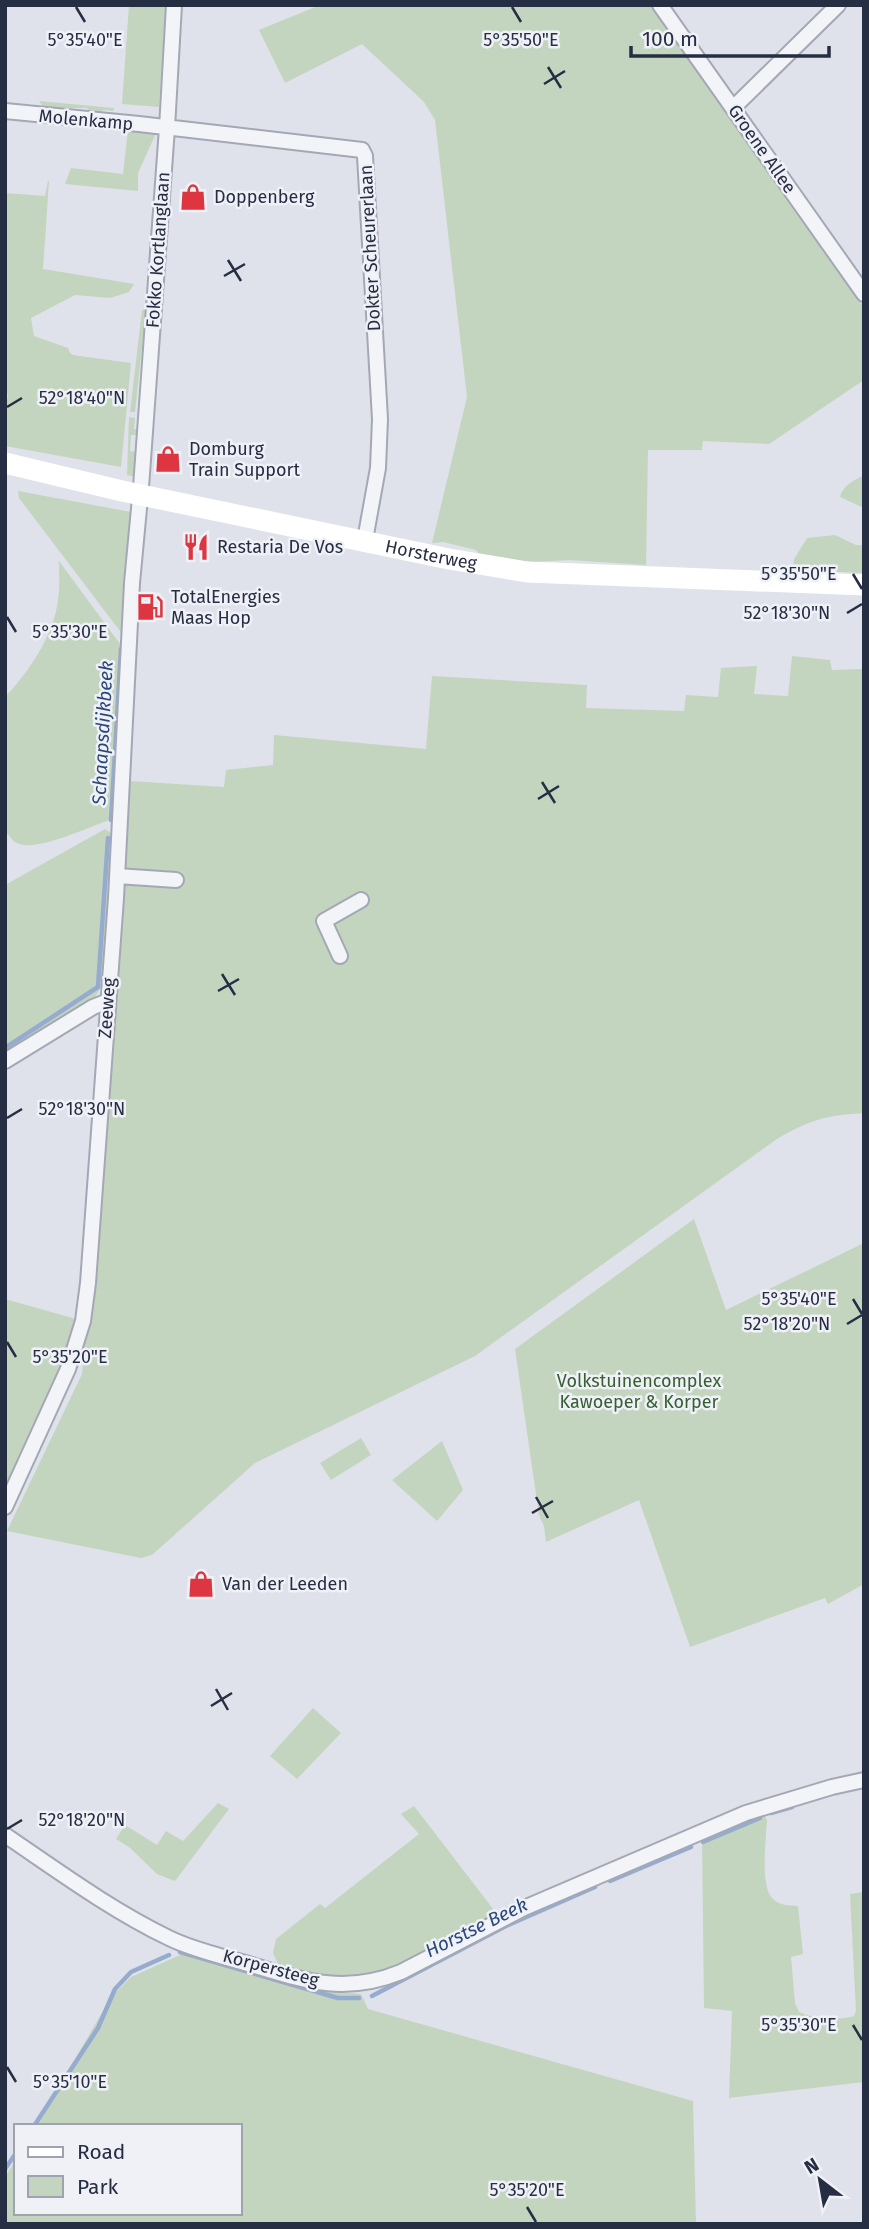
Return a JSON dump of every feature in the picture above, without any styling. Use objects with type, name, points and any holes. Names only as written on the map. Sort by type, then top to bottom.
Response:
[{"type":"main road","name":"Horsterweg","points":[[5,463],[140,495],[449,559],[527,572],[864,585]]},
{"type":"street","name":"Fokko Kortlanglaan","points":[[140,495],[174,5]]},
{"type":"street","name":"Groene Allee","points":[[660,5],[864,294]]},
{"type":"street","points":[[733,107],[838,5]]},
{"type":"street","name":"Molenkamp","points":[[5,111],[167,128]]},
{"type":"street","name":"Dokter Scheurerlaan","points":[[167,128],[356,148],[362,150],[365,156],[380,419],[378,468],[365,540]]},
{"type":"street","name":"Zeeweg","points":[[5,1507],[68,1369],[83,1321],[117,876],[132,583],[140,495]]},
{"type":"street","points":[[117,876],[176,880]]},
{"type":"street","points":[[340,956],[324,920],[362,900]]},
{"type":"street","points":[[5,1061],[93,1007],[108,1001]]},
{"type":"street","name":"Korpersteeg","points":[[5,1835],[102,1900],[170,1939],[309,1983],[353,1986],[382,1980],[401,1972],[524,1908],[746,1813],[864,1780]]},
{"type":"green space","points":[[129,5],[166,5],[159,107],[122,104]]},
{"type":"green space","points":[[320,5],[652,5],[864,308],[864,380],[769,444],[703,441],[702,450],[648,450],[646,565],[570,560],[532,562],[479,554],[476,550],[443,542],[432,543],[467,397],[435,120],[424,102],[362,44],[285,83],[259,30]]},
{"type":"green space","points":[[39,101],[114,108],[113,111],[103,110],[98,115],[91,114],[87,108],[44,108]]},
{"type":"green space","points":[[128,130],[157,131],[138,173],[138,191],[65,184],[71,168],[123,174]]},
{"type":"green space","points":[[48,181],[43,269],[134,284],[129,292],[110,298],[75,295],[31,318],[34,336],[68,348],[73,355],[131,363],[121,467],[5,446],[5,399],[8,398],[5,373],[5,193],[45,196]]},
{"type":"green space","points":[[142,310],[146,310],[135,412],[130,412]]},
{"type":"green space","points":[[129,417],[135,418],[134,429],[139,430],[138,435],[131,435],[130,451],[137,452],[135,477],[127,475]]},
{"type":"green space","points":[[864,475],[864,508],[840,497],[846,487]]},
{"type":"green space","points":[[18,491],[131,512],[123,635],[19,498]]},
{"type":"green space","points":[[835,535],[856,545],[864,545],[864,573],[793,570],[794,559],[807,538]]},
{"type":"green space","points":[[59,561],[123,648],[113,819],[50,842],[26,845],[15,842],[5,831],[5,697],[31,665],[46,639],[56,613],[59,595]]},
{"type":"green space","points":[[792,656],[830,660],[832,670],[864,669],[864,1113],[819,1120],[777,1139],[475,1356],[255,1463],[152,1555],[141,1558],[7,1531],[82,1374],[109,1092],[130,781],[224,787],[226,770],[273,765],[274,735],[426,749],[432,676],[587,685],[586,708],[684,711],[686,695],[718,697],[721,668],[757,666],[754,694],[788,696]]},
{"type":"green space","points":[[105,829],[112,834],[104,981],[93,1001],[5,1056],[5,885]]},
{"type":"green space","name":"Volkstuinencomplex Kawoeper & Korper","points":[[694,1219],[726,1310],[864,1243],[864,1584],[828,1604],[825,1598],[690,1647],[639,1500],[546,1542],[539,1515],[515,1349]]},
{"type":"green space","points":[[5,1299],[76,1319],[55,1385],[5,1491]]},
{"type":"green space","points":[[361,1438],[371,1455],[331,1480],[320,1463]]},
{"type":"green space","points":[[442,1441],[463,1490],[437,1521],[392,1480]]},
{"type":"green space","points":[[313,1708],[341,1733],[297,1779],[270,1756]]},
{"type":"green space","points":[[218,1803],[229,1809],[175,1881],[157,1874],[129,1847],[116,1839],[125,1825],[157,1845],[166,1831],[183,1841]]},
{"type":"green space","points":[[414,1806],[497,1914],[390,1972],[375,1976],[334,1979],[279,1966],[273,1953],[276,1939],[320,1904],[325,1908],[419,1834],[401,1814]]},
{"type":"green space","points":[[762,1811],[767,1820],[765,1861],[768,1892],[772,1898],[784,1905],[798,1906],[803,1954],[791,1957],[795,2003],[799,2012],[826,2019],[854,2016],[856,2011],[850,1894],[864,1892],[864,2082],[729,2098],[732,2011],[704,2008],[702,1838]]},
{"type":"green space","points":[[191,1950],[318,1990],[361,1994],[368,2009],[693,2101],[696,2224],[5,2224],[5,2177],[14,2163],[14,2215],[242,2215],[242,2124],[37,2124],[111,1997],[131,1977]]},
{"type":"waterway","name":"Schaapsdijkbeek","points":[[111,820],[121,649]]},
{"type":"waterway","name":"Schaapsdijkbeek","points":[[5,1048],[98,987],[108,838]]},
{"type":"waterway","name":"Horstse Beek","points":[[771,1813],[792,1807]]},
{"type":"waterway","name":"Horstse Beek","points":[[703,1842],[760,1818]]},
{"type":"waterway","name":"Horstse Beek","points":[[610,1881],[691,1847]]},
{"type":"waterway","name":"Horstse Beek","points":[[372,1996],[506,1926],[595,1887]]},
{"type":"waterway","name":"Horstse Beek","points":[[180,1952],[338,1998],[359,1998]]},
{"type":"waterway","name":"Horstse Beek","points":[[35,2124],[98,2028],[115,1989],[131,1972],[169,1955]]},
{"type":"waterway","name":"Horstse Beek","points":[[5,2169],[14,2156]]},
{"type":"place","name":"Doppenberg","points":[[193,197]]},
{"type":"place","name":"Domburg Train Support","points":[[168,459]]},
{"type":"place","name":"Restaria De Vos","points":[[196,547]]},
{"type":"place","name":"TotalEnergies Maas Hop","points":[[150,607]]},
{"type":"place","name":"Van der Leeden","points":[[201,1584]]}]
